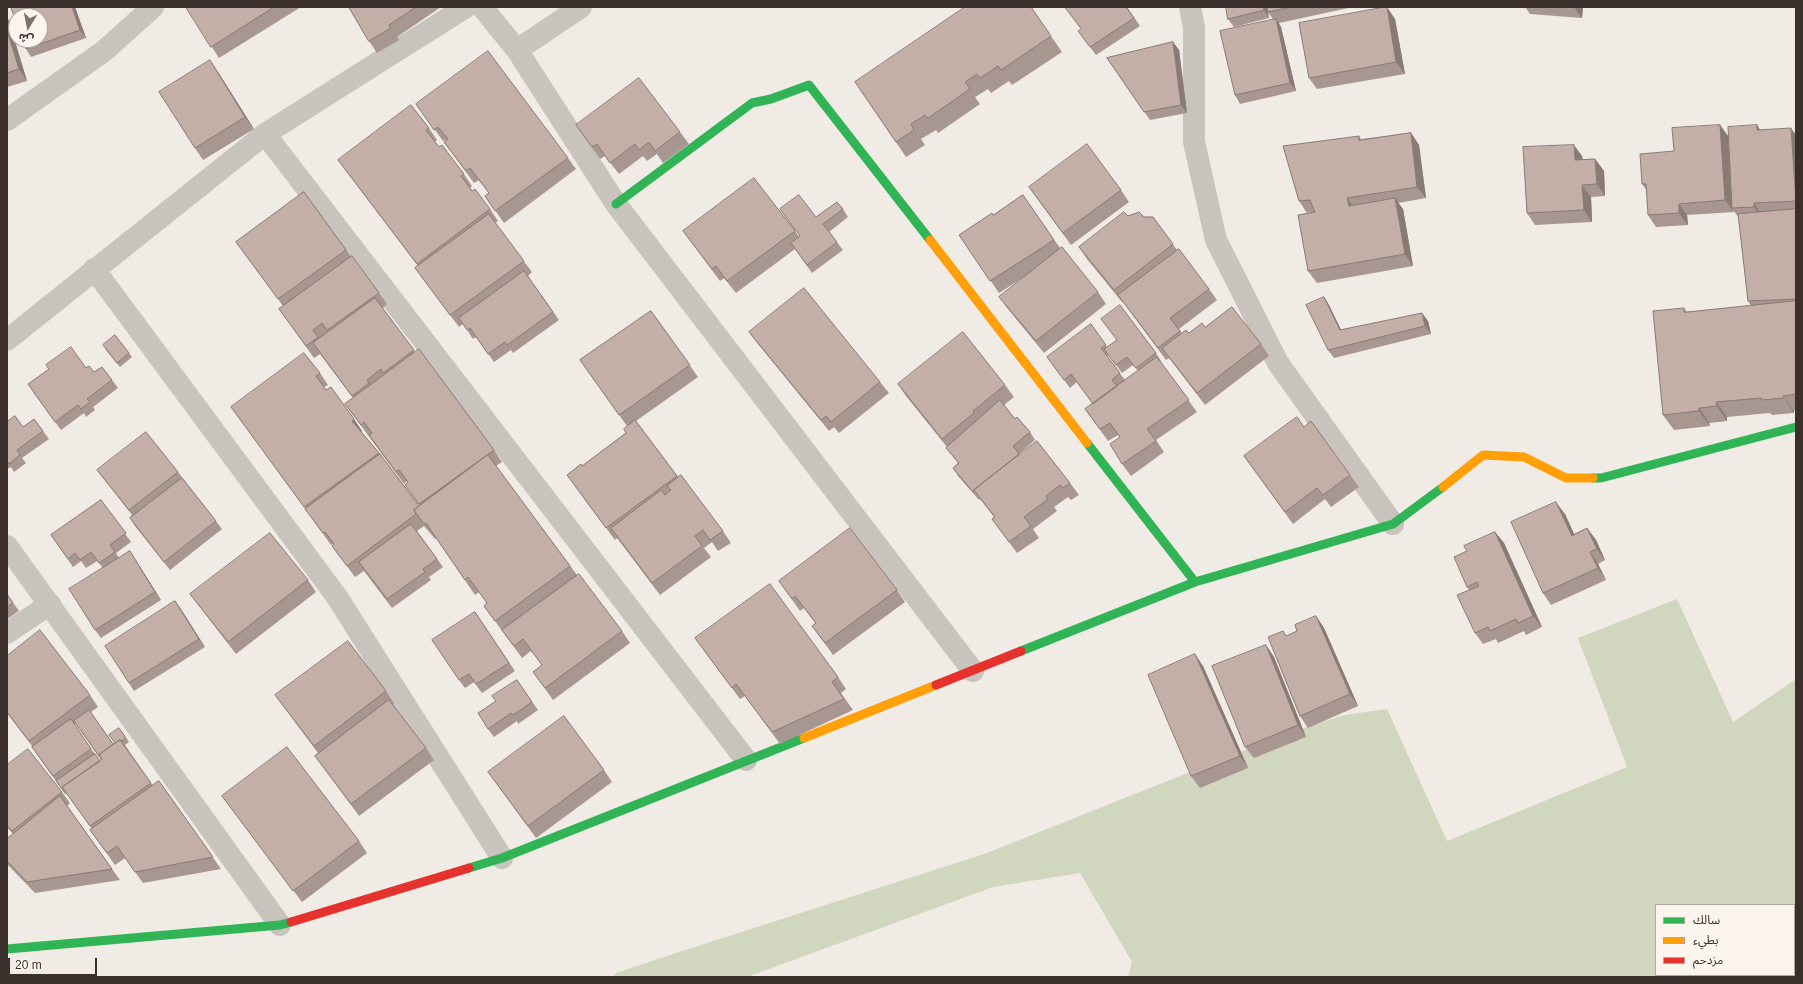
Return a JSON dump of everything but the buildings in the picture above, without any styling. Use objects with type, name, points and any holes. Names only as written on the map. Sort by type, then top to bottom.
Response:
[{"type":"main road","points":[[616,204],[752,103],[771,99],[809,85],[1195,582]]},
{"type":"main road","points":[[7,949],[280,925],[502,858],[746,760],[973,672],[1195,582],[1393,524],[1415,509],[1483,455],[1524,457],[1566,478],[1601,478],[1796,427]]},
{"type":"street","points":[[7,120],[104,52],[153,7]]},
{"type":"street","points":[[7,340],[265,134],[466,7]]},
{"type":"street","points":[[482,7],[517,50],[616,204],[973,672]]},
{"type":"street","points":[[517,50],[581,7]]},
{"type":"street","points":[[1190,7],[1194,27],[1194,142],[1216,240],[1278,363],[1393,524]]},
{"type":"street","points":[[265,134],[746,760]]},
{"type":"street","points":[[94,269],[337,597],[502,858]]},
{"type":"street","points":[[7,546],[280,925]]},
{"type":"street","points":[[7,633],[50,604]]},
{"type":"green space","points":[[1677,599],[1733,722],[1796,679],[1796,977],[1128,977],[1132,962],[1080,873],[993,887],[747,977],[613,977],[616,973],[667,956],[984,854],[1288,733],[1344,715],[1387,709],[1447,841],[1627,767],[1578,638]]},
{"type":"traffic: fast","points":[[616,204],[752,103],[771,99],[809,85],[930,240]]},
{"type":"traffic: fast","points":[[1593,478],[1601,478],[1796,427]]},
{"type":"traffic: fast","points":[[1087,443],[1195,582]]},
{"type":"traffic: fast","points":[[1021,651],[1195,582],[1393,524],[1443,487]]},
{"type":"traffic: fast","points":[[469,868],[502,858],[804,738]]},
{"type":"traffic: fast","points":[[7,949],[280,925],[291,922]]},
{"type":"traffic: slow","points":[[930,240],[1087,443]]},
{"type":"traffic: slow","points":[[1443,487],[1483,455],[1524,457],[1566,478],[1593,478]]},
{"type":"traffic: slow","points":[[804,738],[936,685]]},
{"type":"traffic: jam","points":[[936,685],[1021,651]]},
{"type":"traffic: jam","points":[[291,922],[469,868]]}]
